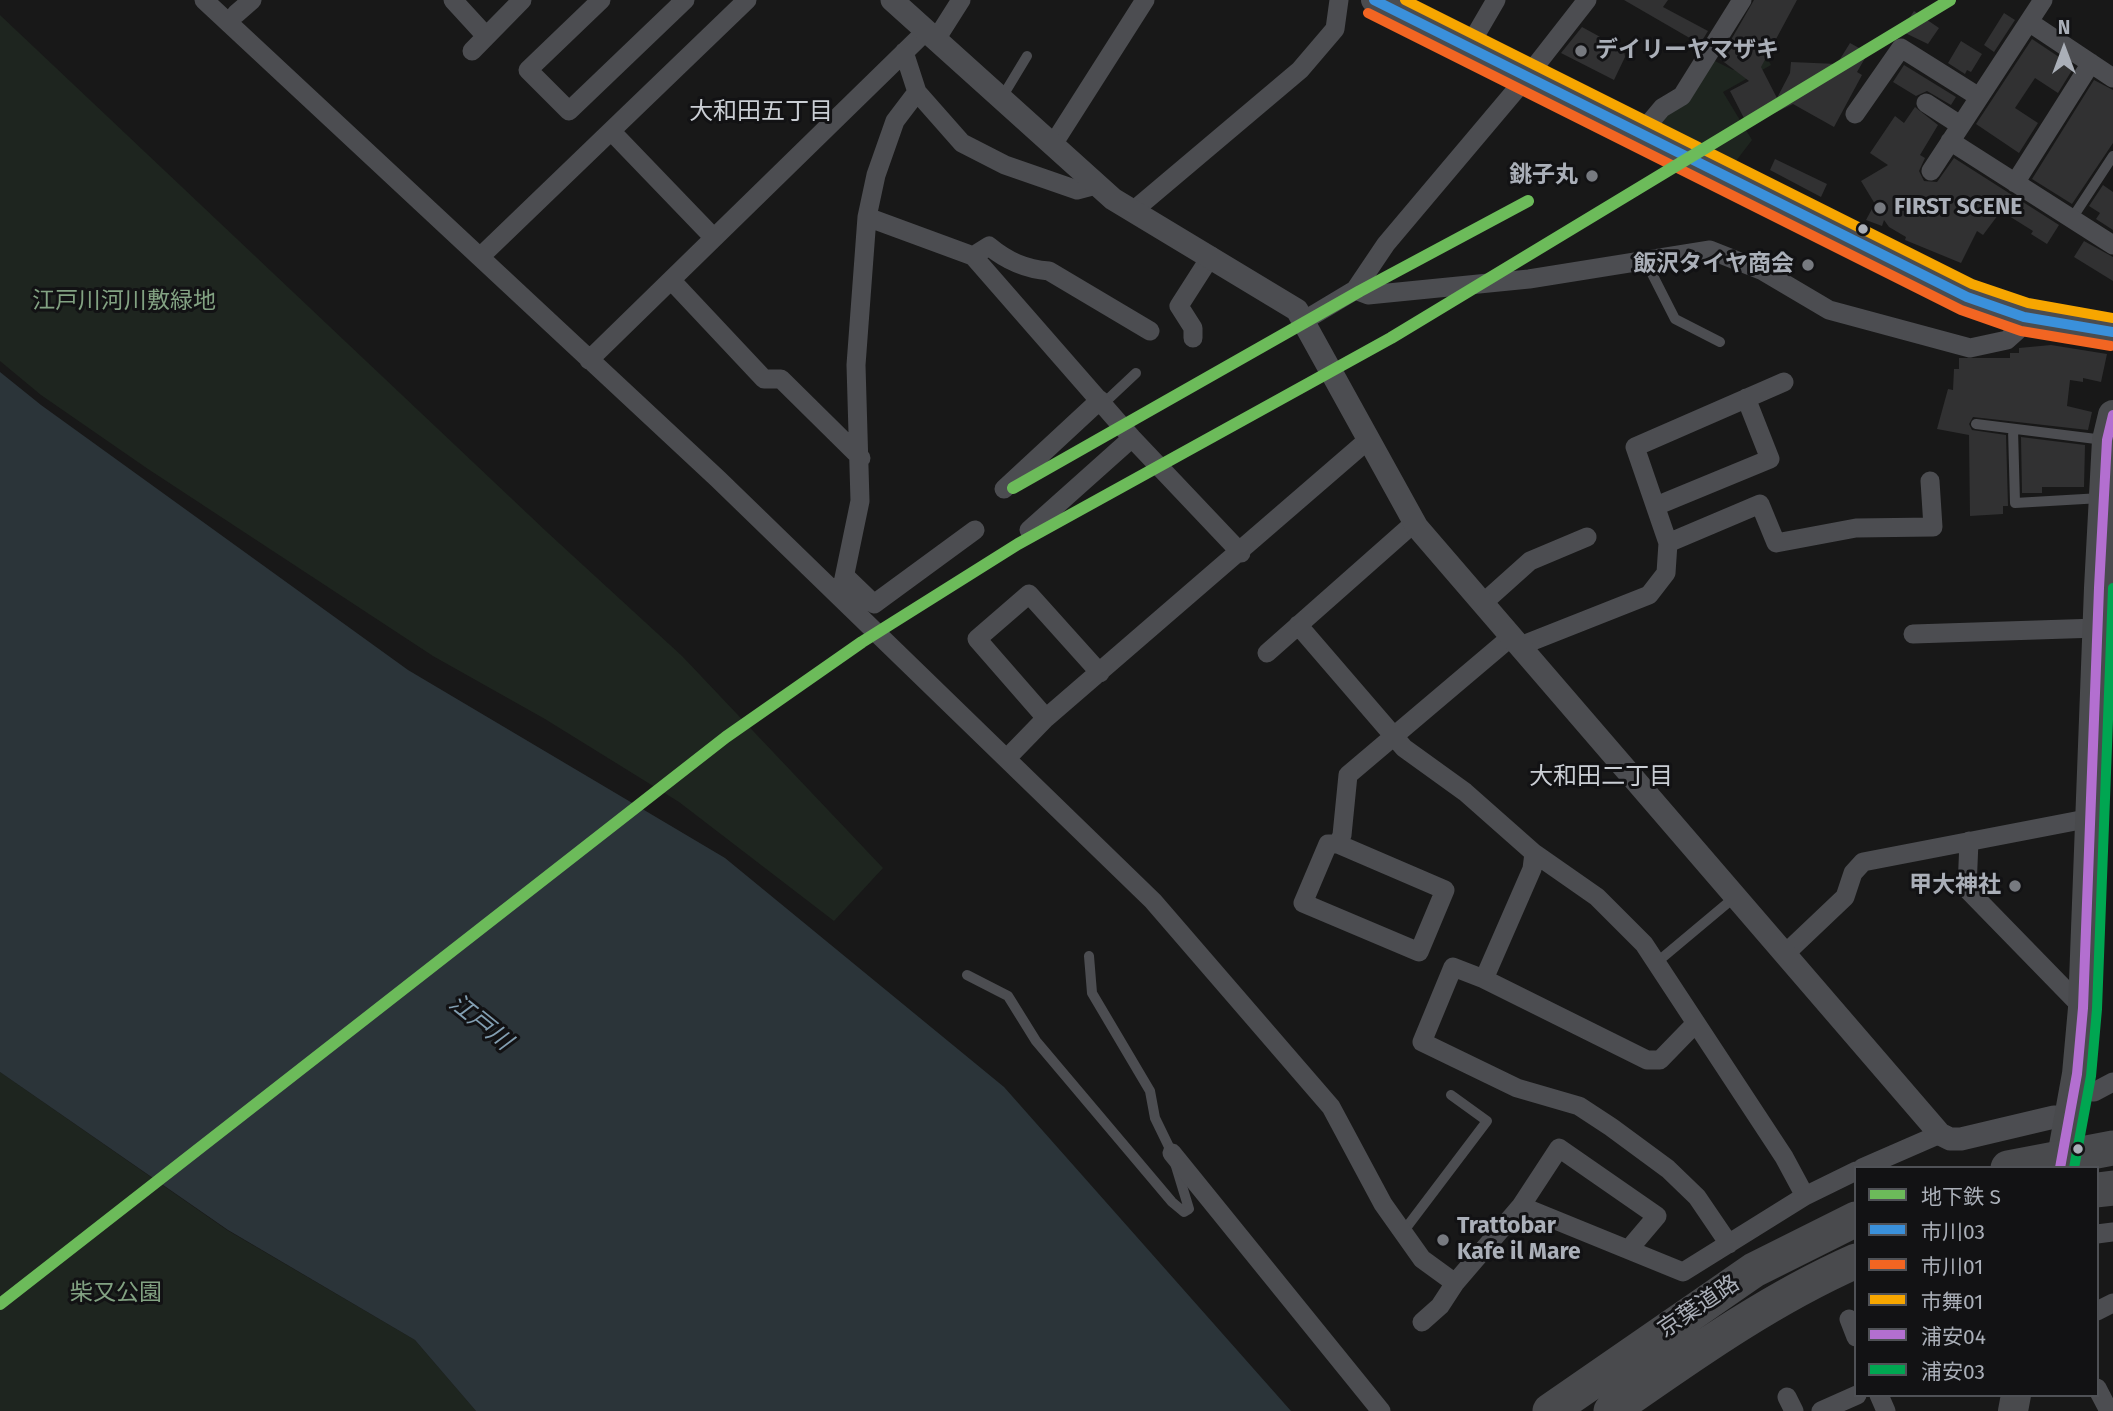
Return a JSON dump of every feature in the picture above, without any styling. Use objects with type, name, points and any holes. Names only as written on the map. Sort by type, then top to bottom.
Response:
[{"type":"highway","points":[[2018,1166],[2086,1154]]},
{"type":"highway","name":"京葉道路","points":[[1550,1411],[1754,1270],[1854,1220]]},
{"type":"highway","name":"京葉道路","points":[[1611,1411],[1710,1342],[1771,1305],[1854,1262]]},
{"type":"main road","points":[[1374,0],[1967,297],[2024,317],[2113,331]]},
{"type":"main road","points":[[2086,1154],[2072,1105],[2083,1009],[2098,628],[2106,587],[2104,498],[2110,427]]},
{"type":"street","points":[[204,0],[589,360],[839,583],[1153,901],[1233,990],[1331,1107],[1383,1203],[1422,1259],[1455,1283]]},
{"type":"street","points":[[236,14],[251,0]]},
{"type":"street","points":[[453,0],[486,36]]},
{"type":"street","points":[[472,51],[522,0]]},
{"type":"street","points":[[601,0],[528,70],[569,111],[685,0]]},
{"type":"street","points":[[480,257],[747,0]]},
{"type":"street","points":[[892,0],[1096,185],[1133,211],[1280,297],[1306,320],[1414,523],[1940,1134],[1950,1139],[1961,1139],[2054,1117],[2113,1082]]},
{"type":"street","points":[[589,360],[904,52],[930,36],[961,0]]},
{"type":"street","points":[[1133,211],[1300,70],[1335,29],[1339,0]]},
{"type":"street","points":[[1468,48],[1496,0]]},
{"type":"street","points":[[1306,320],[1355,290],[1387,244],[1526,78],[1587,0]]},
{"type":"street","points":[[1641,133],[1662,108],[1682,96],[1742,0]]},
{"type":"street","points":[[1931,171],[2043,0]]},
{"type":"street","points":[[1052,146],[1138,2]]},
{"type":"street","points":[[2029,22],[2113,78]]},
{"type":"street","points":[[1855,114],[1901,48],[1979,97]]},
{"type":"street","points":[[904,52],[917,92],[962,143],[983,155],[1077,190],[1096,185]]},
{"type":"street","points":[[2015,183],[2091,63]]},
{"type":"street","points":[[839,583],[860,501],[856,365],[867,217],[876,176],[895,121],[917,92]]},
{"type":"street","points":[[1926,103],[1955,133],[2015,183],[2113,245]]},
{"type":"street","points":[[612,132],[713,238]]},
{"type":"street","points":[[867,217],[973,256],[1132,438],[1241,552]]},
{"type":"street","points":[[973,256],[989,246],[1005,259],[1033,270],[1049,271],[1150,331]]},
{"type":"street","points":[[1355,290],[1368,295],[1529,279],[1710,250],[1763,271],[1829,310],[1970,348],[2007,340],[2017,331],[2024,317]]},
{"type":"street","points":[[1193,338],[1193,328],[1179,306],[1211,256]]},
{"type":"street","points":[[671,279],[764,379],[781,380],[860,458]]},
{"type":"street","points":[[1338,844],[1348,775],[1395,735],[1516,641],[1649,595],[1666,573],[1668,543],[1635,447],[1784,382]]},
{"type":"street","points":[[1656,506],[1770,459],[1746,398]]},
{"type":"street","points":[[1004,489],[1101,402]]},
{"type":"street","points":[[1029,530],[1132,438]]},
{"type":"street","points":[[1012,752],[1046,718],[1369,439]]},
{"type":"street","points":[[1668,543],[1760,504],[1776,543],[1856,528],[1933,527],[1930,481]]},
{"type":"street","points":[[1267,653],[1414,523]]},
{"type":"street","points":[[839,583],[874,604],[975,530]]},
{"type":"street","points":[[1482,604],[1530,561],[1587,537]]},
{"type":"street","points":[[1046,718],[977,639],[1029,594],[1100,673]]},
{"type":"street","points":[[1298,625],[1404,748],[1465,792],[1534,853],[1597,897],[1635,934],[1784,1157],[1805,1196]]},
{"type":"street","points":[[1913,634],[2098,628]]},
{"type":"street","points":[[1786,953],[1845,897],[1853,873],[1863,862],[2091,818]]},
{"type":"street","points":[[1969,841],[1967,889],[2083,1009]]},
{"type":"street","points":[[1328,844],[1338,844],[1445,890],[1419,952],[1303,903],[1328,844]]},
{"type":"street","points":[[1484,979],[1532,869],[1534,853]]},
{"type":"street","points":[[1695,1024],[1660,1060],[1647,1060],[1484,979],[1453,967],[1422,1042],[1517,1088],[1579,1106],[1611,1127],[1668,1169],[1697,1197],[1729,1244]]},
{"type":"street","points":[[1867,1166],[1940,1134]]},
{"type":"street","points":[[1422,1322],[1440,1306],[1455,1283],[1521,1206],[1559,1148],[1657,1216],[1629,1249]]},
{"type":"street","points":[[1172,1153],[1381,1411]]},
{"type":"street","points":[[1521,1206],[1683,1272],[1805,1196],[1854,1172]]},
{"type":"street","points":[[2099,1392],[2109,1411]]},
{"type":"street","points":[[1821,1411],[1854,1396]]},
{"type":"lane","points":[[1000,99],[1027,56]]},
{"type":"lane","points":[[2071,219],[2113,156]]},
{"type":"lane","points":[[1645,259],[1675,319],[1720,342]]},
{"type":"lane","points":[[1101,402],[1136,373]]},
{"type":"lane","points":[[1976,424],[2013,429],[2110,427]]},
{"type":"lane","points":[[2013,429],[2015,503],[2104,498]]},
{"type":"lane","points":[[1656,963],[1736,896]]},
{"type":"lane","points":[[967,975],[1008,996],[1036,1041],[1184,1213],[1189,1209],[1172,1153],[1155,1118],[1150,1091],[1092,993],[1089,956]]},
{"type":"lane","points":[[1403,1232],[1487,1121],[1451,1094]]},
{"type":"green space","name":"江戸川河川敷緑地","points":[[0,15],[548,533],[682,656],[883,868],[834,921],[679,802],[545,719],[433,656],[148,469],[41,395],[0,361]]},
{"type":"green space","points":[[1760,56],[1766,56],[1771,65],[1723,92],[1752,140],[1736,161],[1658,123],[1711,59],[1733,70]]},
{"type":"green space","name":"柴又公園","points":[[0,1072],[227,1230],[415,1340],[476,1411],[0,1411]]},
{"type":"water","name":"江戸川","points":[[0,372],[41,405],[408,670],[725,858],[1004,1087],[1291,1411],[476,1411],[415,1340],[228,1230],[0,1072]]},
{"type":"building","points":[[1624,0],[1668,0],[1663,7],[1708,31],[1700,44]]},
{"type":"building","points":[[1754,0],[1797,0],[1761,67],[1777,98],[1790,73],[1791,62],[1837,64],[1850,43],[1868,53],[1857,72],[1862,75],[1834,127],[1793,104],[1748,126],[1730,91],[1749,81],[1720,59]]},
{"type":"building","points":[[1914,11],[1939,28],[1928,44],[1901,31]]},
{"type":"building","points":[[2004,13],[2015,20],[1994,52],[1984,45]]},
{"type":"building","points":[[1582,27],[1624,50],[1625,57],[1614,80],[1561,53]]},
{"type":"building","points":[[2032,39],[2074,67],[2058,93],[2035,78],[2015,108],[2038,123],[2019,153],[1976,124]]},
{"type":"building","points":[[1961,41],[1982,54],[1971,72],[1967,70],[1965,74],[1948,63]]},
{"type":"building","points":[[1904,65],[1956,97],[1951,105],[1927,91],[1916,96],[1893,82]]},
{"type":"building","points":[[2094,80],[2113,90],[2113,143],[2072,204],[2032,179]]},
{"type":"building","points":[[1915,107],[1938,125],[1920,155],[1925,158],[1919,171],[1924,181],[1937,182],[1954,158],[2059,225],[2047,244],[2031,234],[2033,231],[2001,211],[1983,235],[1977,231],[1961,263],[1905,240],[1906,237],[1889,227],[1884,220],[1882,226],[1866,220],[1873,207],[1878,209],[1861,181],[1888,165],[1870,153],[1895,116],[1904,123]]},
{"type":"building","points":[[1775,159],[1827,184],[1821,197],[1770,170]]},
{"type":"building","points":[[2103,185],[2113,192],[2113,230],[2096,219],[2100,213],[2089,206]]},
{"type":"building","points":[[2084,241],[2113,257],[2113,281],[2074,257]]},
{"type":"building","points":[[2051,345],[2107,354],[2101,382],[2083,378],[2083,382],[2070,380],[2067,406],[2092,412],[2088,430],[1973,417],[1969,424],[1972,430],[2006,435],[2008,506],[2003,506],[2003,514],[1970,516],[1969,435],[1937,429],[1948,389],[1953,390],[1954,369],[1959,369],[1959,358],[2010,358],[2010,353],[2019,353],[2019,348]]},
{"type":"building","points":[[2021,437],[2085,445],[2084,487],[2042,487],[2042,493],[2022,493]]},
{"type":"metro line","name":"S","points":[[0,1304],[726,737],[862,642],[1018,544],[1391,338],[1950,0]]},
{"type":"metro line","name":"S","points":[[1013,488],[1360,291],[1528,201]]},
{"type":"transit line","name":"市川03","points":[[1374,0],[1967,297],[2024,317],[2113,332]]},
{"type":"transit line","name":"市舞01","points":[[1405,0],[1972,284],[2028,303],[2113,318]]},
{"type":"transit line","name":"市川01","points":[[1368,13],[1961,310],[2021,331],[2111,346]]},
{"type":"transit line","name":"浦安04","points":[[2060,1166],[2077,1074],[2083,1008],[2099,588],[2107,440],[2113,415]]},
{"type":"transit line","name":"浦安03","points":[[2074,1166],[2091,1076],[2097,1009],[2113,588]]},
{"type":"place","name":"デイリーヤマザキ","points":[[1581,51]]},
{"type":"place","name":"銚子丸","points":[[1592,176]]},
{"type":"place","name":"FIRST SCENE","points":[[1880,208]]},
{"type":"place","name":"飯沢タイヤ商会","points":[[1808,265]]},
{"type":"place","name":"甲大神社","points":[[2015,886]]},
{"type":"place","name":"Trattobar Kafe il Mare","points":[[1443,1240]]},
{"type":"district","name":"大和田五丁目","points":[[761,112]]},
{"type":"district","name":"大和田二丁目","points":[[1601,777]]}]
